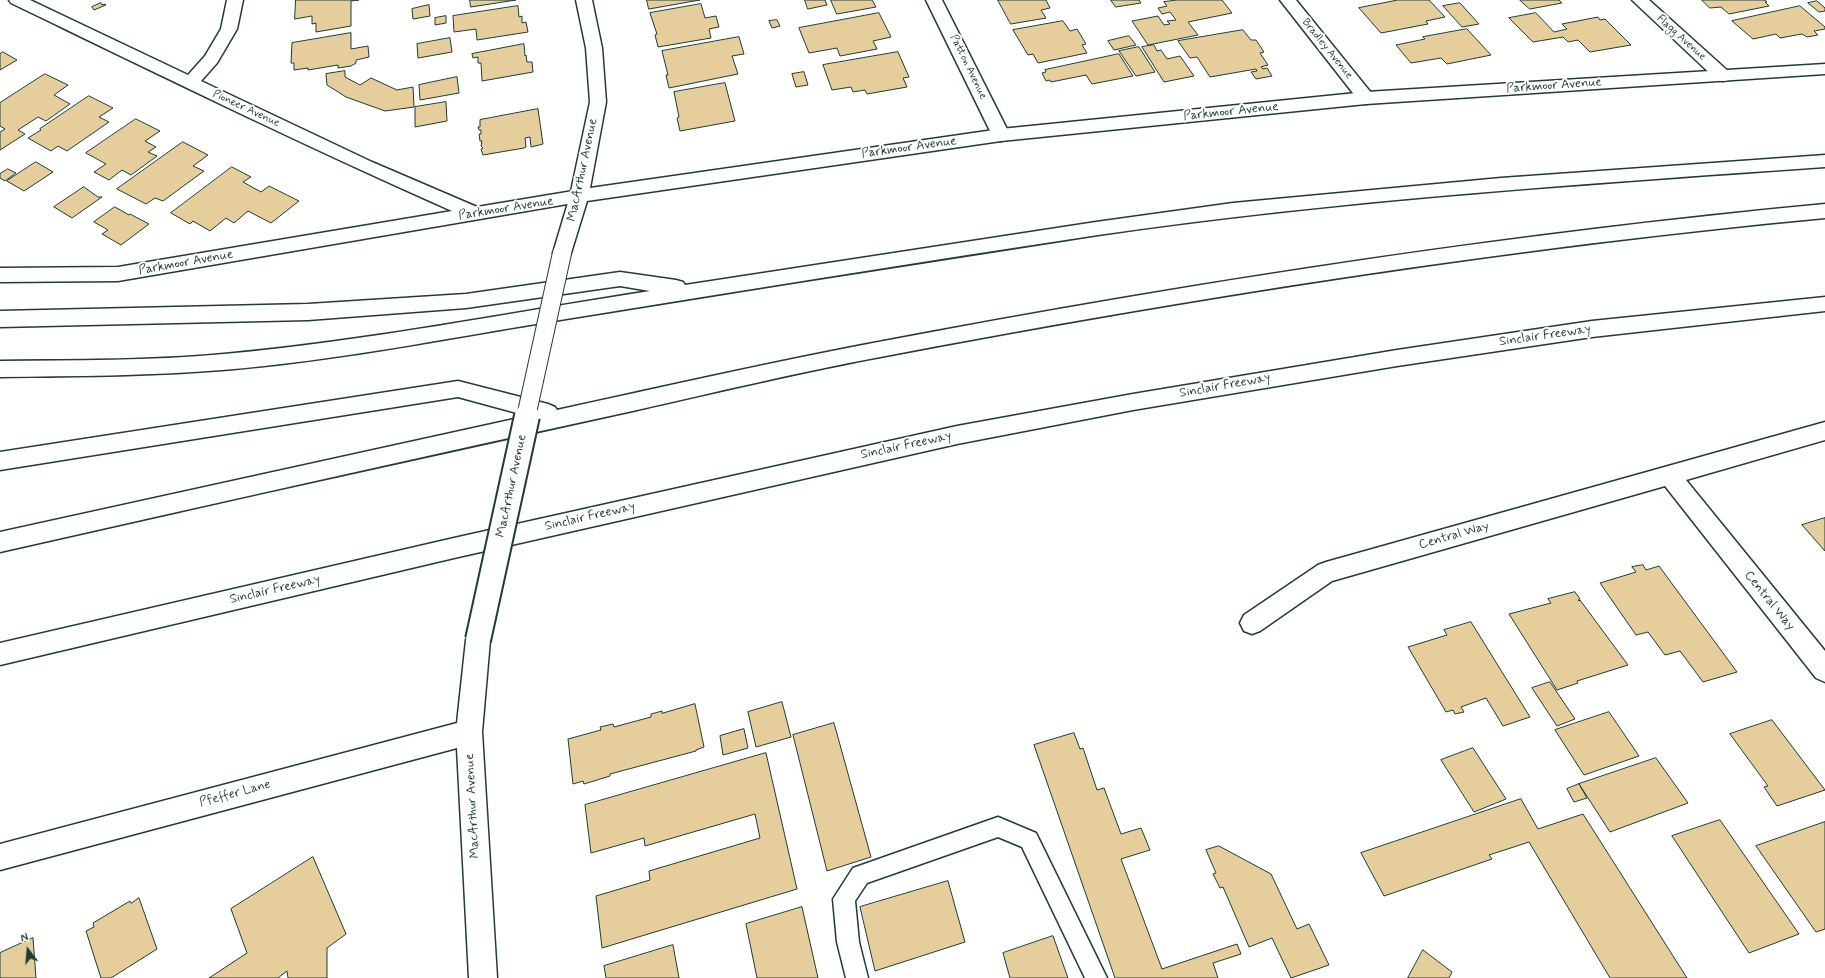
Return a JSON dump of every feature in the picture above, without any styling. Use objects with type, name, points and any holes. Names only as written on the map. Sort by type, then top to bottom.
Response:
[{"type":"main road","name":"Pioneer Avenue","points":[[17,0],[366,166],[476,214]]},
{"type":"main road","points":[[190,83],[211,59],[229,29],[235,0]]},
{"type":"main road","name":"MacArthur Avenue","points":[[483,978],[469,732],[478,640],[562,253],[580,196],[598,102],[594,48],[584,0]]},
{"type":"main road","name":"Patton Avenue","points":[[934,0],[1001,135]]},
{"type":"main road","name":"Bradley Avenue","points":[[1288,0],[1366,98]]},
{"type":"main road","name":"Flagg Avenue","points":[[1640,0],[1723,76]]},
{"type":"main road","name":"Parkmoor Avenue","points":[[0,275],[118,274],[580,196],[1001,135],[1366,98],[1825,69]]},
{"type":"main road","points":[[0,369],[131,367],[222,362],[316,352],[1096,228],[1233,210],[1500,184],[1825,160]]},
{"type":"main road","points":[[0,542],[563,417],[872,351],[1304,276],[1532,244],[1740,219],[1825,211]]},
{"type":"main road","points":[[0,318],[308,312],[466,301],[620,279],[699,290]]},
{"type":"main road","name":"Sinclair Freeway","points":[[0,654],[454,548],[957,435],[1133,402],[1405,357],[1592,329],[1825,304]]},
{"type":"main road","points":[[0,461],[458,389],[563,417]]},
{"type":"main road","name":"Central Way","points":[[1252,623],[1326,572],[1825,431]]},
{"type":"main road","name":"Central Way","points":[[1669,475],[1825,670]]},
{"type":"main road","name":"Pfeffer Lane","points":[[0,857],[469,732]]},
{"type":"lane","points":[[857,978],[848,942],[844,899],[860,875],[998,827],[1029,840],[1096,978]]},
{"type":"building","points":[[296,0],[359,0],[351,1],[351,26],[316,32],[316,23],[312,24],[312,16],[295,19]]},
{"type":"building","points":[[470,0],[516,0],[471,7]]},
{"type":"building","points":[[647,0],[700,0],[649,9]]},
{"type":"building","points":[[805,0],[825,0],[827,5],[808,9]]},
{"type":"building","points":[[831,0],[872,0],[876,7],[837,14]]},
{"type":"building","points":[[998,0],[1046,0],[1050,8],[1041,10],[1046,18],[1011,24]]},
{"type":"building","points":[[1111,0],[1139,0],[1141,3],[1116,7]]},
{"type":"building","points":[[1177,0],[1222,0],[1232,13],[1188,22],[1198,35],[1148,45],[1132,21],[1158,16],[1164,25],[1170,24],[1167,21],[1176,20],[1170,12],[1162,14],[1158,8],[1167,6],[1164,2]]},
{"type":"building","points":[[1398,0],[1429,0],[1445,17],[1426,21],[1428,24],[1381,33],[1359,8]]},
{"type":"building","points":[[1520,0],[1559,0],[1562,3],[1530,9]]},
{"type":"building","points":[[1702,0],[1765,0],[1769,6],[1729,14],[1721,7],[1710,8]]},
{"type":"building","points":[[1817,1],[1825,8],[1825,11],[1819,12],[1808,3]]},
{"type":"building","points":[[101,3],[102,5],[106,5],[94,10],[92,7]]},
{"type":"building","points":[[1460,3],[1479,24],[1462,27],[1443,6]]},
{"type":"building","points":[[701,4],[705,18],[716,16],[719,27],[709,29],[711,38],[658,47],[655,35],[657,34],[650,13]]},
{"type":"building","points":[[429,5],[430,16],[413,19],[412,9]]},
{"type":"building","points":[[518,6],[519,17],[522,16],[522,23],[526,22],[528,32],[477,40],[476,29],[454,32],[453,16]]},
{"type":"building","points":[[1800,6],[1825,27],[1825,29],[1814,31],[1818,35],[1807,37],[1802,34],[1780,38],[1776,34],[1753,39],[1732,21]]},
{"type":"building","points":[[879,13],[891,37],[873,41],[877,49],[840,56],[837,48],[809,53],[799,28]]},
{"type":"building","points":[[1536,13],[1554,32],[1567,29],[1562,24],[1598,17],[1600,20],[1605,19],[1631,45],[1590,52],[1578,40],[1568,42],[1563,37],[1533,42],[1509,18]]},
{"type":"building","points":[[446,16],[446,23],[435,25],[435,18]]},
{"type":"building","points":[[777,20],[780,26],[772,28],[769,21]]},
{"type":"building","points":[[1063,21],[1070,31],[1077,29],[1086,44],[1082,45],[1087,53],[1038,63],[1033,54],[1028,55],[1013,30]]},
{"type":"building","points":[[1467,29],[1491,55],[1447,64],[1441,58],[1411,63],[1396,45],[1425,39],[1423,37]]},
{"type":"building","points":[[1243,30],[1251,40],[1256,40],[1264,52],[1260,53],[1268,65],[1261,67],[1263,69],[1267,68],[1272,76],[1256,79],[1251,72],[1257,71],[1256,69],[1210,77],[1197,57],[1190,58],[1178,41]]},
{"type":"building","points":[[351,33],[351,49],[368,46],[369,57],[356,60],[356,63],[351,66],[338,68],[338,65],[308,70],[308,68],[294,70],[294,63],[291,63],[292,43]]},
{"type":"building","points":[[1129,36],[1136,45],[1114,50],[1108,41]]},
{"type":"building","points":[[739,37],[744,54],[732,56],[738,74],[669,88],[666,75],[668,75],[662,51]]},
{"type":"building","points":[[450,38],[452,52],[418,58],[417,44]]},
{"type":"building","points":[[524,44],[525,56],[526,55],[527,62],[532,62],[533,72],[482,81],[481,63],[478,63],[478,57],[473,58],[472,54]]},
{"type":"building","points":[[1154,45],[1157,51],[1161,50],[1167,59],[1180,56],[1194,76],[1164,82],[1142,47]]},
{"type":"building","points":[[1139,47],[1155,72],[1136,76],[1119,51]]},
{"type":"building","points":[[3,52],[17,60],[0,70],[0,54]]},
{"type":"building","points":[[898,52],[909,77],[903,78],[907,87],[867,94],[865,90],[853,92],[851,87],[832,90],[823,65]]},
{"type":"building","points":[[1119,54],[1133,76],[1092,84],[1086,75],[1051,82],[1050,80],[1046,81],[1042,73],[1046,72],[1045,70]]},
{"type":"building","points":[[345,71],[345,77],[360,85],[371,78],[397,90],[413,87],[414,107],[385,111],[346,97],[327,85],[326,74]]},
{"type":"building","points":[[804,72],[808,85],[796,87],[792,74]]},
{"type":"building","points":[[45,74],[68,85],[54,95],[70,104],[46,121],[38,117],[18,130],[25,134],[0,150],[0,132],[5,129],[0,126],[0,103]]},
{"type":"building","points":[[457,77],[459,93],[420,100],[419,85]]},
{"type":"building","points":[[725,83],[735,121],[680,131],[674,92]]},
{"type":"building","points":[[89,96],[113,108],[99,117],[109,122],[67,151],[58,146],[51,151],[28,138],[41,130],[40,129]]},
{"type":"building","points":[[446,102],[447,121],[415,127],[415,107]]},
{"type":"building","points":[[538,109],[543,144],[531,147],[530,137],[525,138],[526,147],[524,148],[483,155],[481,149],[483,148],[481,146],[482,141],[480,141],[479,134],[481,134],[481,130],[479,130],[478,127],[480,127],[480,120]]},
{"type":"building","points":[[136,119],[160,131],[145,141],[156,147],[148,152],[157,156],[131,175],[122,170],[109,180],[94,172],[106,164],[86,153]]},
{"type":"building","points":[[183,142],[208,155],[193,166],[204,171],[163,201],[155,198],[146,204],[117,189]]},
{"type":"building","points":[[36,162],[53,172],[24,191],[7,181]]},
{"type":"building","points":[[232,167],[251,177],[243,182],[261,192],[269,186],[299,201],[271,223],[248,211],[234,223],[226,218],[210,231],[193,221],[190,224],[171,213]]},
{"type":"building","points":[[8,169],[16,173],[5,181],[0,178],[0,174]]},
{"type":"building","points":[[84,187],[98,197],[102,197],[72,218],[54,207]]},
{"type":"building","points":[[115,207],[149,224],[121,245],[102,234],[108,230],[94,222]]},
{"type":"building","points":[[1825,518],[1825,551],[1802,525]]},
{"type":"building","points":[[1643,565],[1646,570],[1659,566],[1737,672],[1703,682],[1680,651],[1665,655],[1648,632],[1636,635],[1600,583],[1636,572],[1632,567]]},
{"type":"building","points":[[1575,592],[1580,599],[1578,600],[1580,600],[1628,665],[1577,681],[1578,683],[1557,690],[1509,614],[1551,603],[1548,599]]},
{"type":"building","points":[[1471,622],[1530,717],[1503,726],[1486,698],[1461,707],[1464,712],[1455,714],[1453,710],[1446,712],[1408,647],[1447,635],[1444,630]]},
{"type":"building","points":[[1550,682],[1575,719],[1557,726],[1532,688]]},
{"type":"building","points":[[782,702],[791,737],[756,747],[748,712]]},
{"type":"building","points":[[695,704],[704,747],[696,751],[610,774],[610,776],[584,784],[583,781],[573,784],[568,739],[601,730],[600,727],[613,724],[614,727],[651,717],[651,714],[662,711],[662,713]]},
{"type":"building","points":[[1609,712],[1639,756],[1584,775],[1555,730]]},
{"type":"building","points":[[1772,720],[1825,790],[1777,806],[1764,787],[1768,786],[1730,734]]},
{"type":"building","points":[[834,723],[871,857],[827,871],[793,735]]},
{"type":"building","points":[[744,729],[748,748],[723,755],[720,736]]},
{"type":"building","points":[[1074,733],[1080,749],[1083,748],[1097,790],[1104,788],[1121,834],[1141,828],[1150,850],[1121,859],[1162,969],[1237,944],[1241,954],[1213,963],[1218,978],[1115,978],[1034,745]]},
{"type":"building","points":[[1473,748],[1506,799],[1474,812],[1441,760]]},
{"type":"building","points":[[766,753],[797,889],[602,948],[596,896],[650,880],[649,871],[760,838],[755,814],[645,846],[644,838],[591,853],[585,805]]},
{"type":"building","points":[[1656,758],[1688,803],[1610,832],[1579,784]]},
{"type":"building","points":[[1579,784],[1587,798],[1574,802],[1567,789]]},
{"type":"building","points":[[1521,799],[1538,829],[1583,814],[1687,978],[1610,978],[1529,842],[1489,855],[1492,859],[1384,896],[1361,853]]},
{"type":"building","points":[[1720,820],[1799,934],[1749,953],[1672,836]]},
{"type":"building","points":[[1825,822],[1825,929],[1816,932],[1756,846]]},
{"type":"building","points":[[1219,846],[1271,874],[1297,929],[1309,924],[1329,965],[1291,978],[1272,938],[1249,947],[1223,887],[1220,888],[1213,874],[1216,873],[1206,850]]},
{"type":"building","points":[[313,857],[346,934],[327,948],[327,978],[288,978],[287,971],[278,978],[209,978],[247,953],[231,909]]},
{"type":"building","points":[[948,881],[965,942],[875,971],[860,907]]},
{"type":"building","points":[[139,898],[157,949],[111,978],[101,978],[86,931],[94,927],[93,923],[130,901],[131,903]]},
{"type":"building","points":[[802,907],[818,978],[757,978],[746,924]]},
{"type":"building","points":[[1053,936],[1068,978],[1010,978],[1003,953]]},
{"type":"building","points":[[33,938],[36,978],[0,978],[0,953]]},
{"type":"building","points":[[673,945],[679,978],[606,978],[604,966]]},
{"type":"building","points":[[1423,950],[1452,972],[1449,978],[1408,978]]}]
